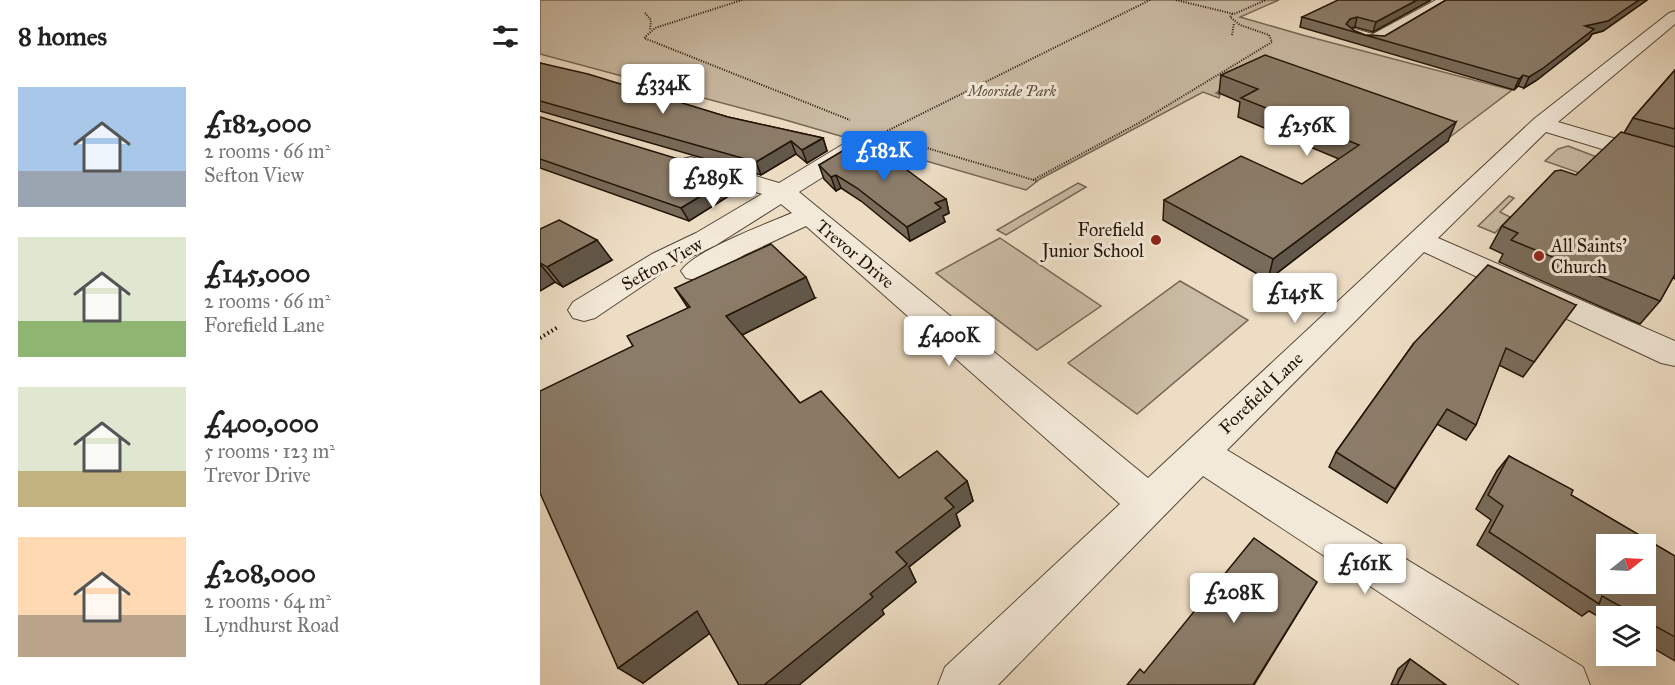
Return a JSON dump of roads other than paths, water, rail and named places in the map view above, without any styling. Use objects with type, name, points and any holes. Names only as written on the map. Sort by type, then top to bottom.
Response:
[{"type":"street","points":[[1355,34],[1375,40],[1448,0]]},
{"type":"street","name":"Forefield Lane","points":[[963,685],[1199,453],[1542,124],[1653,44],[1675,16]]},
{"type":"street","points":[[1542,124],[1675,164]]},
{"type":"street","name":"Sefton View","points":[[584,310],[662,260],[706,239],[783,192],[860,133]]},
{"type":"street","name":"Trevor Drive","points":[[673,159],[783,192],[1148,503]]},
{"type":"street","points":[[696,271],[734,249],[809,214]]},
{"type":"street","points":[[1420,240],[1673,354]]},
{"type":"street","points":[[1199,453],[1565,685]]},
{"type":"place","name":"Forefield Junior School","points":[[1156,240]]},
{"type":"place","name":"All Saints' Church","points":[[1539,256]]},
{"type":"park label","name":"Moorside Park","points":[[1012,91]]}]
